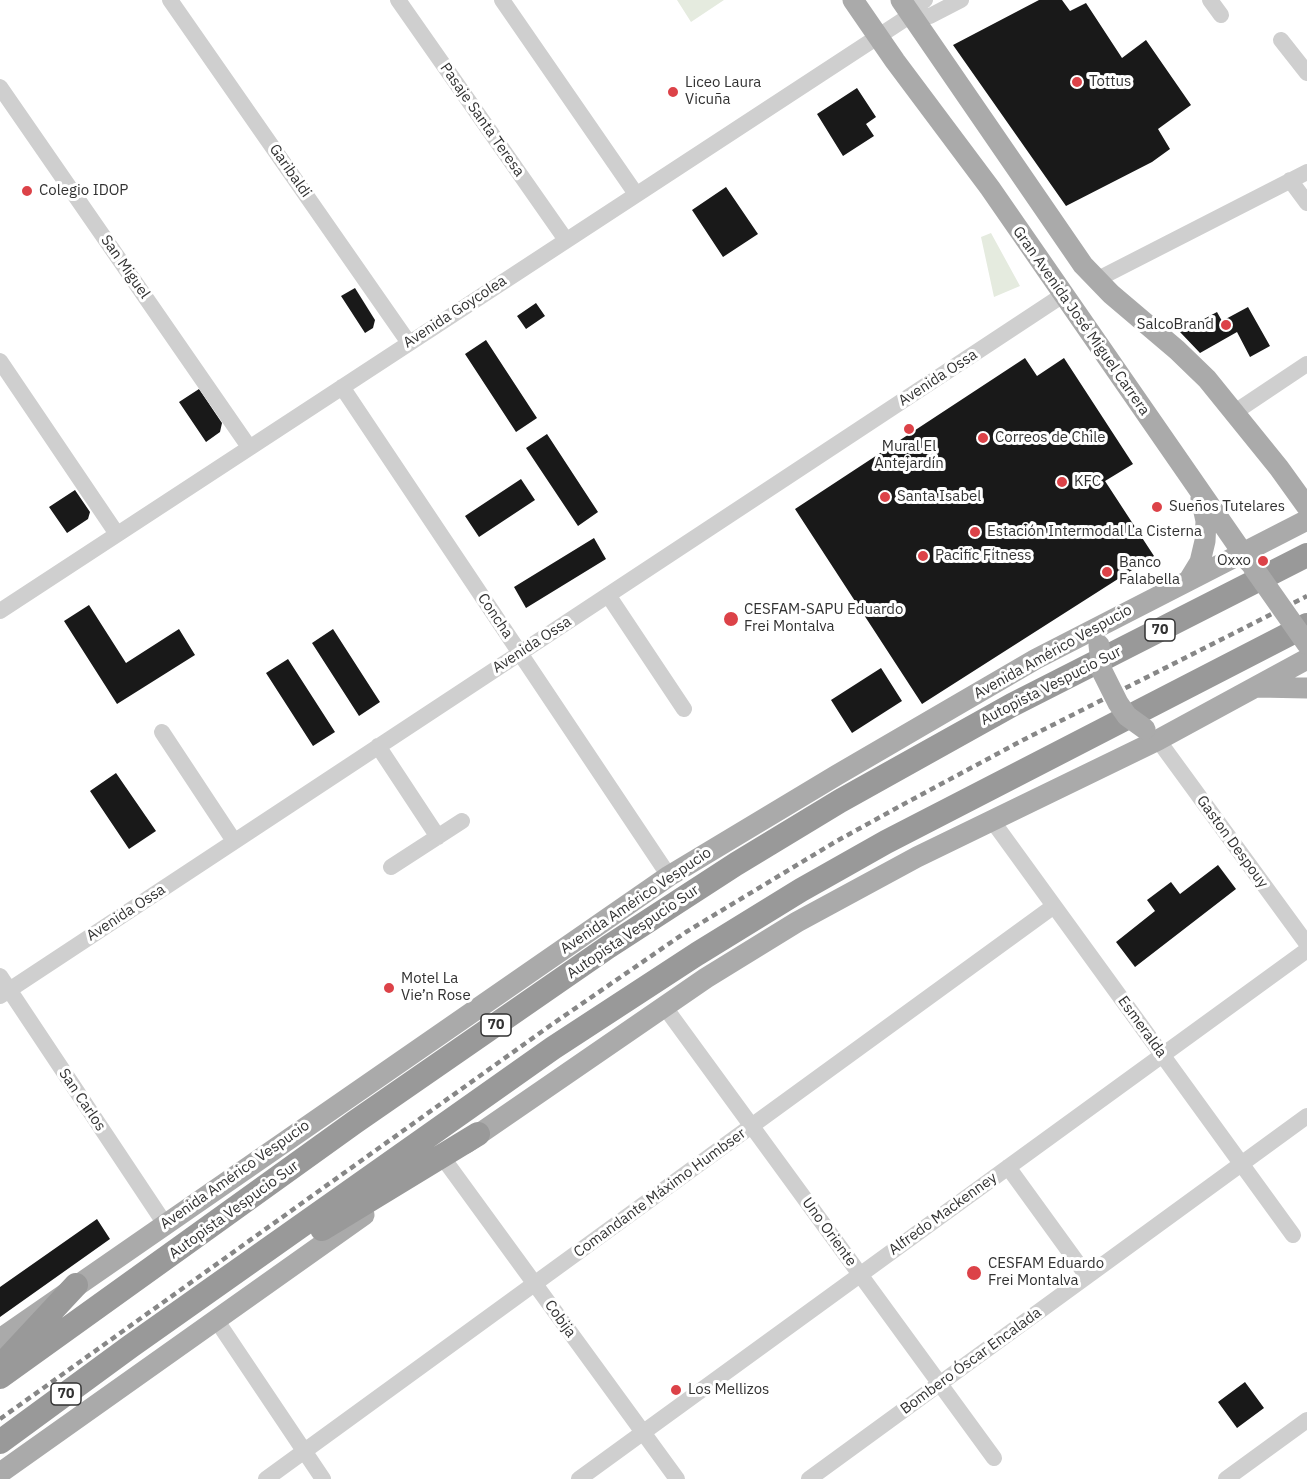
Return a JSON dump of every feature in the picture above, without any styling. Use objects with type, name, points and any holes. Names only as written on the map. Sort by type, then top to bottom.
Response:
[{"type":"highway","name":"Autopista Vespucio Sur","points":[[0,1377],[355,1122],[608,947],[736,864],[840,801],[1012,705],[1307,555]]},
{"type":"highway","name":"70","points":[[0,1442],[131,1346],[553,1048],[766,911],[886,842],[1307,625]]},
{"type":"highway","points":[[131,1346],[478,1134]]},
{"type":"highway","points":[[0,1367],[76,1285]]},
{"type":"main road","name":"Gran Avenida José Miguel Carrera","points":[[853,0],[990,189],[1307,644]]},
{"type":"main road","points":[[912,5],[1083,265],[1096,280],[1190,362],[1235,412],[1280,468],[1307,507]]},
{"type":"main road","points":[[1280,468],[1307,483]]},
{"type":"main road","points":[[1189,580],[1200,562],[1205,541],[1206,521],[1200,492]]},
{"type":"main road","name":"Avenida Américo Vespucio","points":[[0,1339],[669,876],[1028,664],[1189,580],[1247,559],[1307,520]]},
{"type":"main road","points":[[1111,620],[1099,645],[1102,671],[1127,716],[1156,735]]},
{"type":"main road","points":[[0,1473],[443,1158],[733,961],[806,917],[917,857],[1307,659]]},
{"type":"main road","points":[[1255,687],[1307,688]]},
{"type":"street","name":"Garibaldi","points":[[170,0],[409,343]]},
{"type":"street","name":"Pasaje Santa Teresa","points":[[398,0],[566,240]]},
{"type":"street","points":[[501,0],[636,194]]},
{"type":"street","name":"Avenida Goycolea","points":[[0,611],[877,36],[912,5],[930,16],[961,0]]},
{"type":"street","points":[[1210,0],[1221,15]]},
{"type":"street","points":[[1281,40],[1307,73]]},
{"type":"street","name":"San Miguel","points":[[0,87],[249,447]]},
{"type":"street","points":[[1096,280],[1307,172]]},
{"type":"street","points":[[1290,180],[1307,203]]},
{"type":"street","name":"Avenida Ossa","points":[[3,987],[234,842],[1063,295]]},
{"type":"street","points":[[0,361],[117,534]]},
{"type":"street","points":[[1235,412],[1307,364]]},
{"type":"street","name":"Concha","points":[[342,387],[669,876]]},
{"type":"street","points":[[608,595],[684,709]]},
{"type":"street","points":[[162,732],[234,842]]},
{"type":"street","name":"Gaston Despouy","points":[[1156,735],[1307,944]]},
{"type":"street","points":[[378,746],[438,837]]},
{"type":"street","name":"Esmeralda","points":[[991,819],[1293,1235]]},
{"type":"street","points":[[391,867],[462,821]]},
{"type":"street","name":"Comandante Máximo Humbser","points":[[266,1479],[1054,906]]},
{"type":"street","name":"Alfredo Mackenney","points":[[579,1479],[1307,950]]},
{"type":"street","name":"San Carlos","points":[[3,987],[165,1224]]},
{"type":"street","name":"Uno Oriente","points":[[664,1006],[994,1458]]},
{"type":"street","name":"Bombero Óscar Encalada","points":[[809,1479],[1307,1116]]},
{"type":"street","name":"Cobija","points":[[443,1158],[677,1479]]},
{"type":"street","points":[[1008,1167],[1087,1276]]},
{"type":"street","points":[[217,1320],[323,1479]]},
{"type":"street","points":[[1226,1479],[1307,1420]]},
{"type":"shaded area","points":[[677,0],[724,0],[691,22]]},
{"type":"shaded area","points":[[991,233],[1020,286],[994,297],[981,237]]},
{"type":"building","name":"Tottus","points":[[1039,0],[1062,0],[1070,11],[1086,3],[1122,58],[1146,40],[1191,105],[1158,129],[1170,149],[1152,162],[1066,206],[953,45]]},
{"type":"building","points":[[857,88],[876,117],[866,124],[874,136],[843,156],[817,114]]},
{"type":"building","points":[[726,187],[758,234],[723,257],[692,210]]},
{"type":"building","points":[[355,288],[375,320],[373,328],[365,333],[341,296]]},
{"type":"building","points":[[536,303],[545,316],[526,329],[517,316]]},
{"type":"building","points":[[1248,307],[1270,346],[1250,357],[1237,332],[1200,353],[1180,332],[1217,312],[1222,321]]},
{"type":"building","points":[[486,340],[537,418],[516,432],[465,354]]},
{"type":"building","name":"Estación Intermodal La Cisterna","points":[[1025,358],[1037,376],[1064,358],[1133,464],[1105,481],[1154,556],[922,704],[795,509]]},
{"type":"building","points":[[199,389],[222,423],[220,432],[206,442],[179,402]]},
{"type":"building","points":[[547,434],[598,512],[578,526],[526,448]]},
{"type":"building","points":[[521,479],[535,500],[479,537],[465,516]]},
{"type":"building","points":[[75,490],[90,512],[88,519],[67,533],[49,507]]},
{"type":"building","points":[[594,538],[606,559],[526,608],[514,587]]},
{"type":"building","points":[[89,605],[126,663],[179,629],[195,655],[117,704],[64,621]]},
{"type":"building","points":[[333,629],[380,702],[359,716],[312,643]]},
{"type":"building","points":[[288,659],[335,732],[313,746],[266,673]]},
{"type":"building","points":[[881,668],[902,701],[852,733],[831,700]]},
{"type":"building","points":[[116,773],[156,831],[129,849],[90,791]]},
{"type":"building","points":[[1218,865],[1236,889],[1135,967],[1116,942],[1155,911],[1147,900],[1171,882],[1180,894]]},
{"type":"building","points":[[97,1219],[110,1239],[0,1317],[0,1287]]},
{"type":"building","points":[[1245,1382],[1264,1408],[1237,1428],[1218,1402]]},
{"type":"railway","points":[[0,1419],[551,1025],[686,932],[835,842],[902,805],[1023,740],[1307,596]]},
{"type":"place","name":"Tottus","points":[[1077,82]]},
{"type":"place","name":"Liceo Laura Vicuña","points":[[673,92]]},
{"type":"place","name":"Colegio IDOP","points":[[27,191]]},
{"type":"place","name":"SalcoBrand","points":[[1226,325]]},
{"type":"place","name":"Mural El Antejardín","points":[[909,429]]},
{"type":"place","name":"Correos de Chile","points":[[983,438]]},
{"type":"place","name":"KFC","points":[[1062,482]]},
{"type":"place","name":"Santa Isabel","points":[[885,497]]},
{"type":"place","name":"Sueños Tutelares","points":[[1157,507]]},
{"type":"place","name":"Estación Intermodal La Cisterna","points":[[975,532]]},
{"type":"place","name":"Pacific Fitness","points":[[923,556]]},
{"type":"place","name":"Oxxo","points":[[1263,561]]},
{"type":"place","name":"Banco Falabella","points":[[1107,572]]},
{"type":"place","name":"CESFAM-SAPU Eduardo Frei Montalva","points":[[731,619]]},
{"type":"place","name":"Motel La Vie’n Rose","points":[[389,988]]},
{"type":"place","name":"CESFAM Eduardo Frei Montalva","points":[[974,1273]]},
{"type":"place","name":"Los Mellizos","points":[[676,1390]]}]
